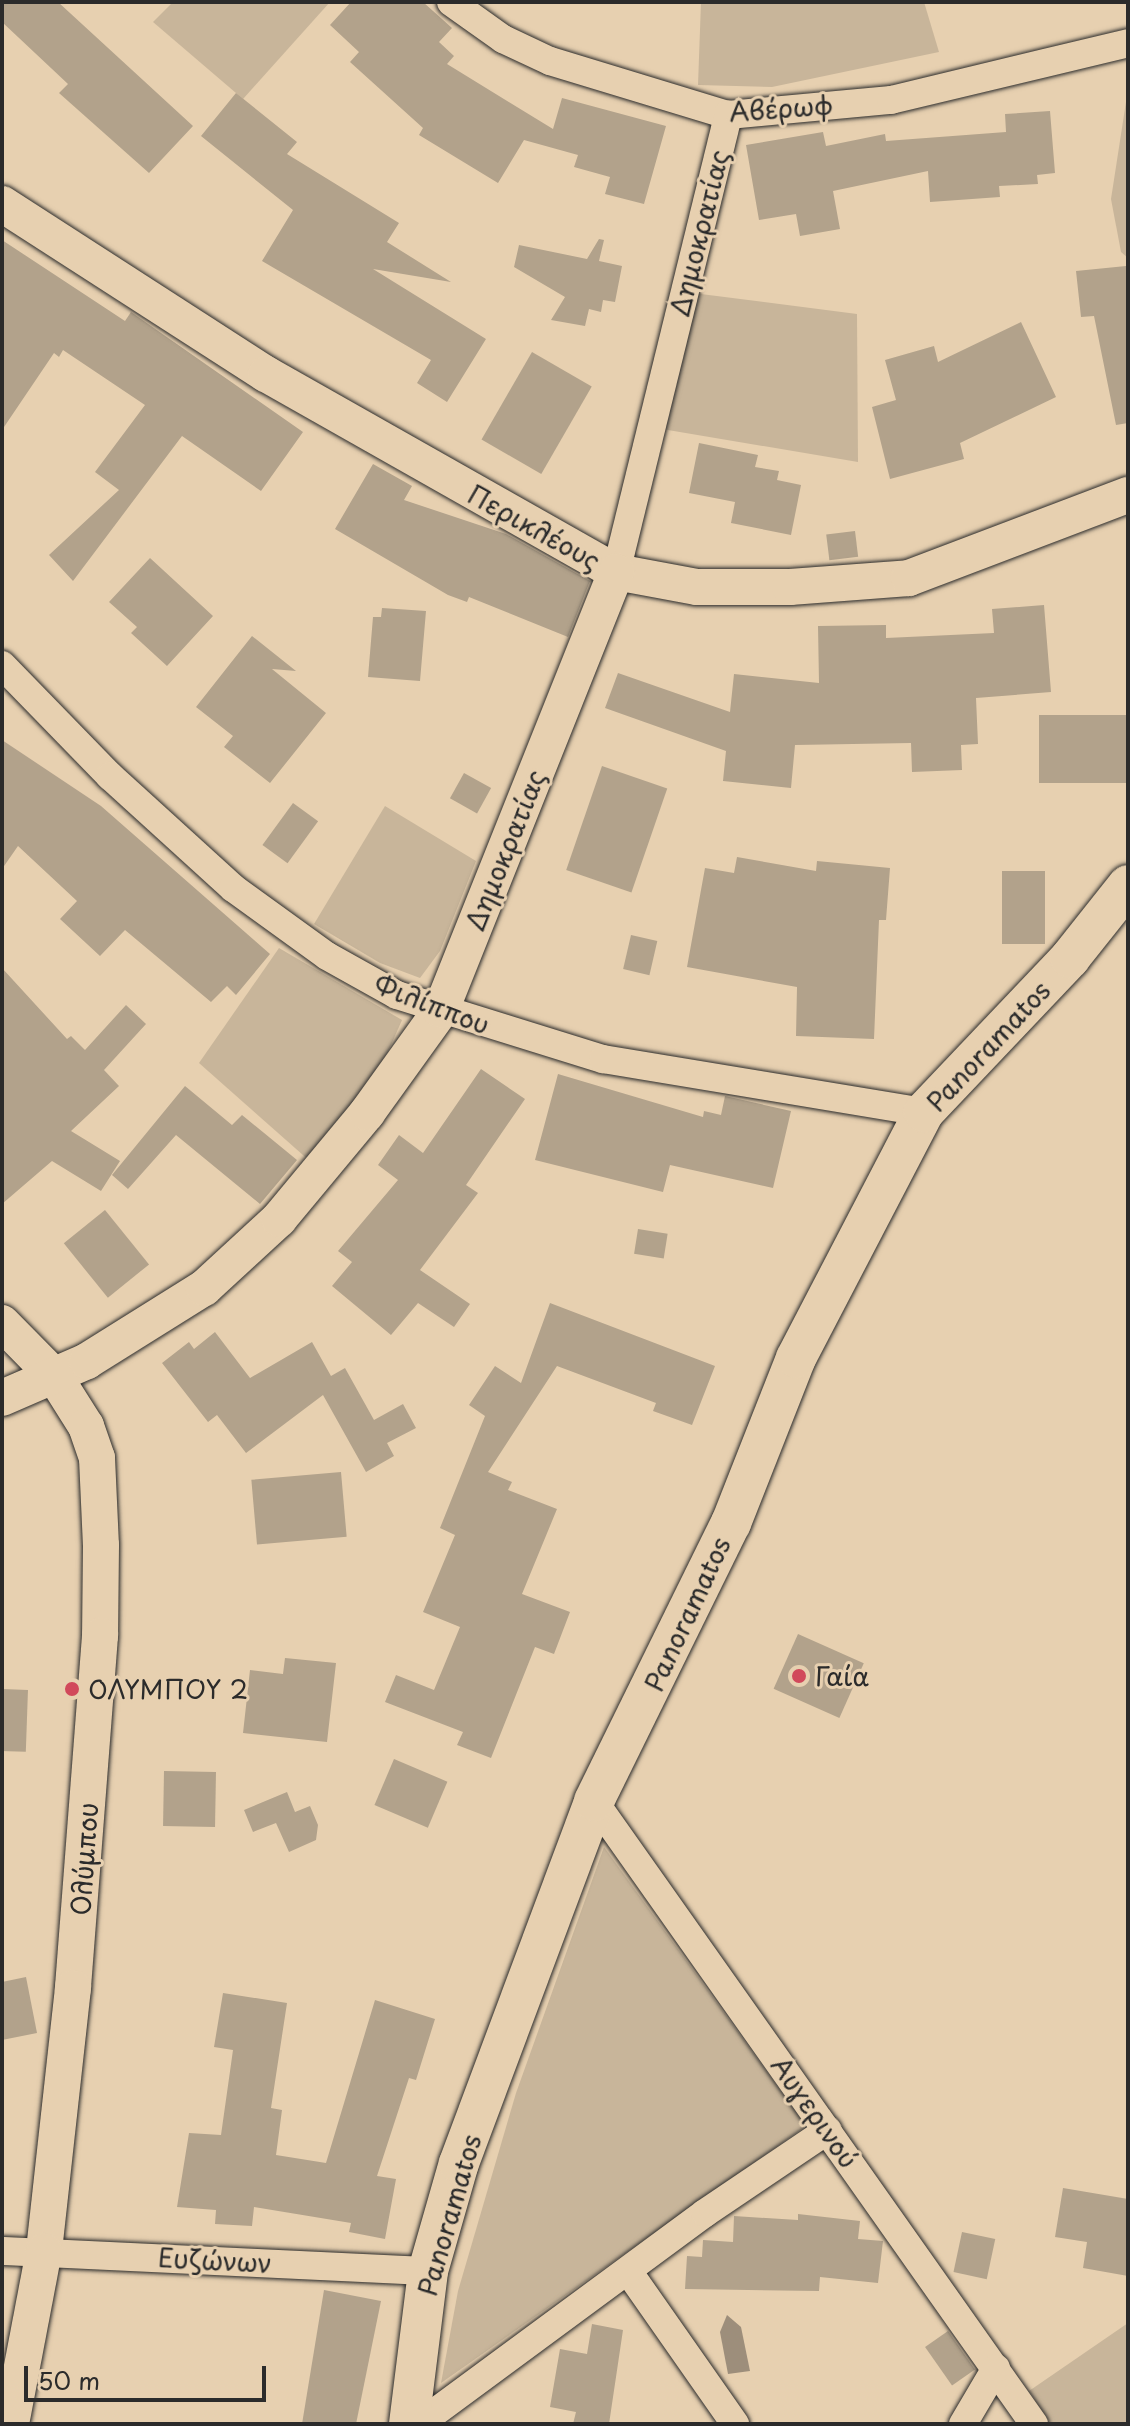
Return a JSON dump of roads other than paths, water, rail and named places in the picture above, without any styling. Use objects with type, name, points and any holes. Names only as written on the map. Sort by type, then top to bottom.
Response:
[{"type":"main road","name":"Panoramatos","points":[[409,2424],[428,2271],[459,2163],[594,1801],[731,1523],[796,1358],[924,1112],[1070,958],[1128,885]]},
{"type":"street","name":"Αβέρωφ","points":[[451,2],[503,39],[550,61],[728,115],[891,100],[1128,43]]},
{"type":"street","name":"Δημοκρατίας","points":[[2,1398],[55,1377],[170,1313],[251,1247],[306,1190],[441,1010],[616,572],[728,115]]},
{"type":"street","name":"Περικλέους","points":[[2,204],[266,374],[616,572],[697,587],[790,587],[909,578],[1128,495]]},
{"type":"street","name":"Φιλίππου","points":[[2,665],[110,776],[233,888],[327,956],[397,995],[603,1059],[924,1112]]},
{"type":"street","name":"Ολύμπου","points":[[2,1323],[55,1377],[79,1412],[97,1458],[101,1590],[80,1918],[44,2251],[11,2424]]},
{"type":"street","name":"Αυγερινού","points":[[594,1801],[1034,2424]]},
{"type":"street","points":[[419,2424],[828,2130]]},
{"type":"street","name":"Ευζώνων","points":[[2,2251],[428,2271]]},
{"type":"street","points":[[628,2271],[735,2424]]},
{"type":"street","points":[[963,2424],[996,2368]]},
{"type":"place","name":"Γαία","points":[[799,1676]]},
{"type":"place","name":"ΟΛΥΜΠΟΥ 2","points":[[72,1689]]}]
